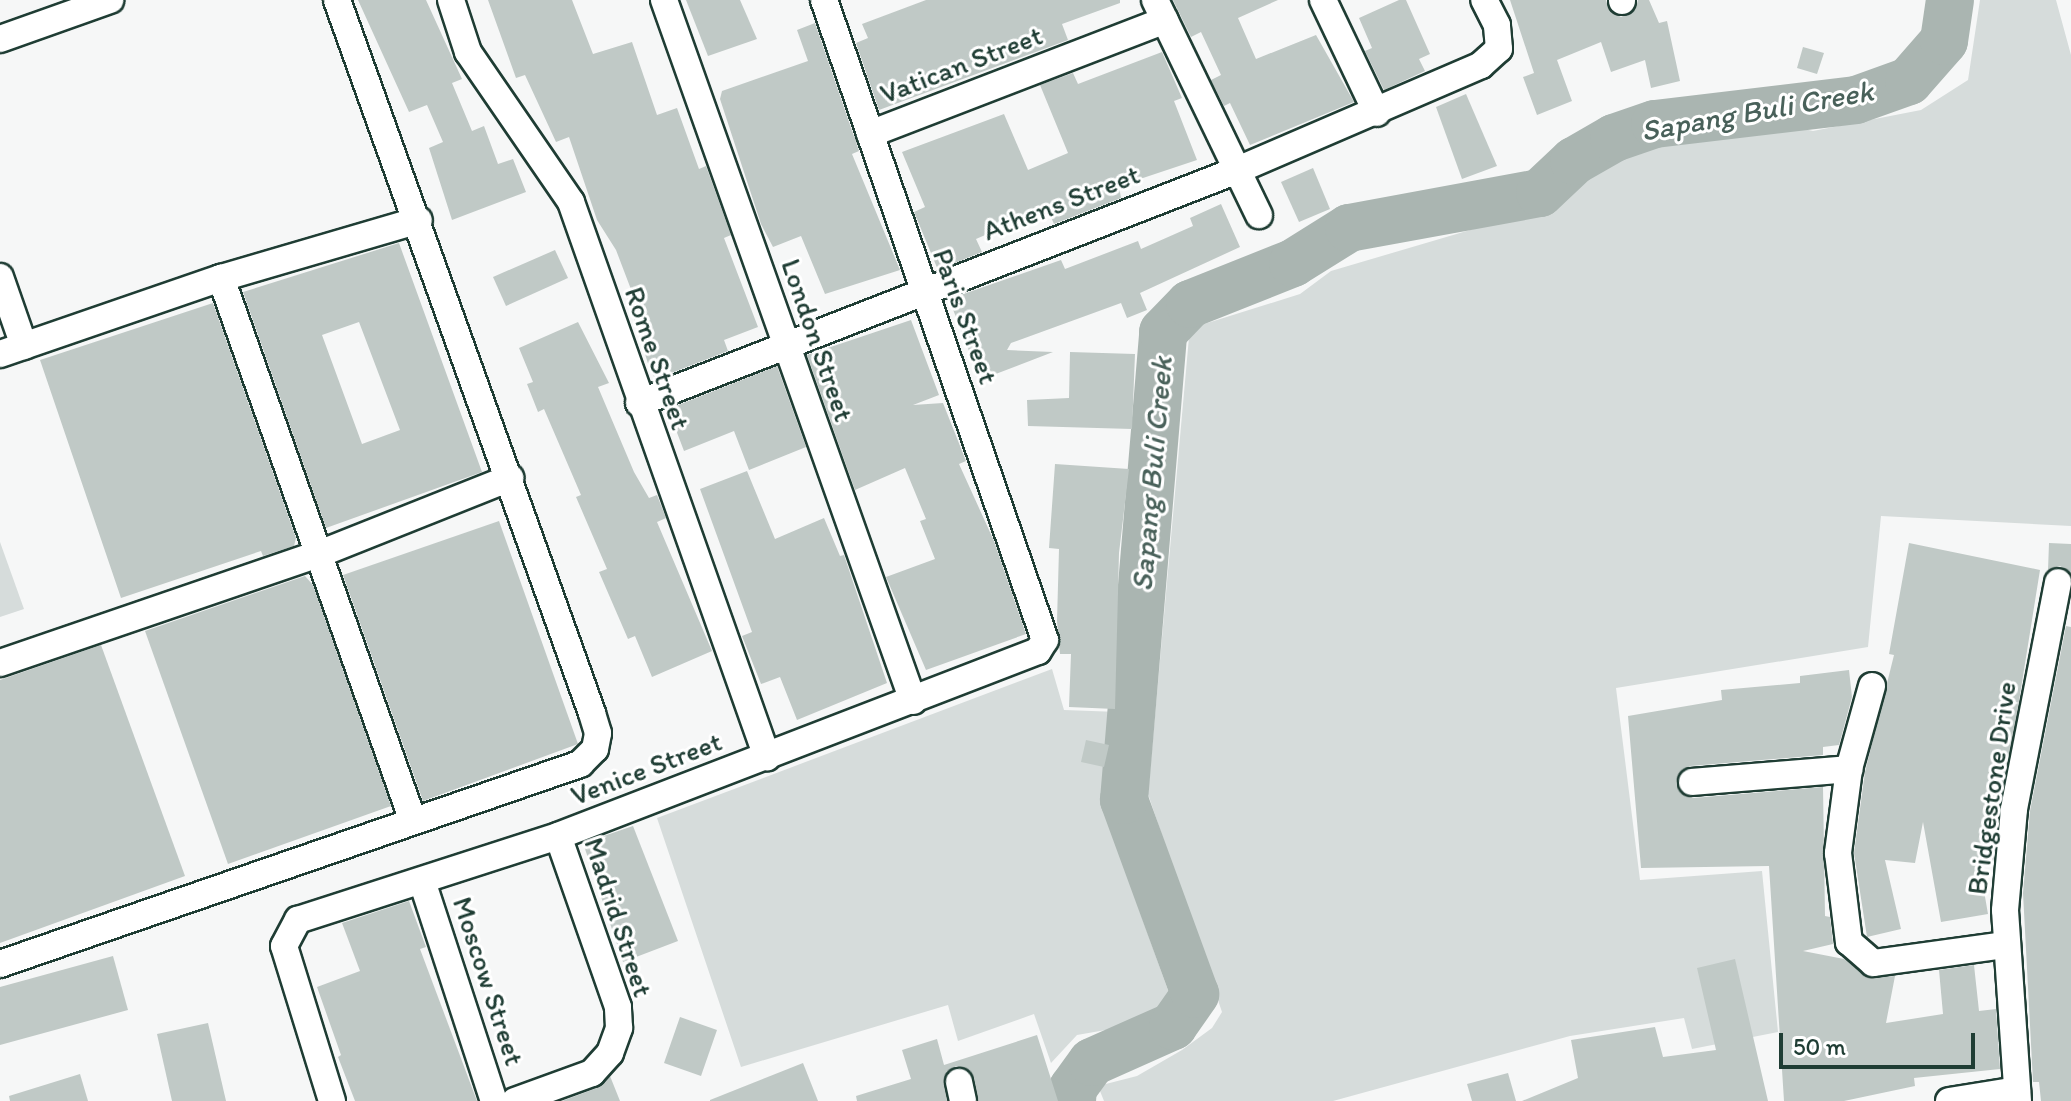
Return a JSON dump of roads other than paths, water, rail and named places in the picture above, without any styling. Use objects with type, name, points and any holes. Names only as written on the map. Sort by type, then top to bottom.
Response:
[{"type":"street","points":[[0,39],[110,0]]},
{"type":"street","points":[[0,964],[580,764],[595,749],[598,733],[419,220],[337,0]]},
{"type":"street","name":"Rome Street","points":[[451,0],[468,52],[571,202],[639,403],[767,757]]},
{"type":"street","name":"London Street","points":[[664,0],[913,701]]},
{"type":"street","name":"Paris Street","points":[[824,0],[922,289],[1045,629],[1038,651]]},
{"type":"street","points":[[1323,0],[1377,113]]},
{"type":"street","name":"Athens Street","points":[[639,403],[922,289],[1240,169],[1377,113],[1481,65],[1499,49],[1497,25],[1484,0]]},
{"type":"street","points":[[1160,10],[1240,169],[1259,215]]},
{"type":"street","name":"Vatican Street","points":[[870,134],[1160,10]]},
{"type":"street","points":[[0,277],[12,350],[221,278],[419,220]]},
{"type":"street","points":[[221,278],[413,821]]},
{"type":"street","points":[[0,663],[319,554],[510,478]]},
{"type":"street","name":"Bridgestone Drive","points":[[2018,1096],[2004,945],[2014,809],[2058,582]]},
{"type":"street","name":"Venice Street","points":[[332,1101],[284,946],[289,930],[314,911],[422,881],[558,836],[1038,651]]},
{"type":"street","points":[[1872,686],[1849,769],[1838,853],[1849,942],[1856,953],[1873,963],[2004,945]]},
{"type":"street","points":[[1692,782],[1849,769]]},
{"type":"street","name":"Madrid Street","points":[[515,1101],[592,1073],[610,1053],[619,1028],[618,1007],[558,836]]},
{"type":"street","name":"Moscow Street","points":[[422,881],[494,1101]]},
{"type":"street","points":[[1949,1101],[2018,1096]]},
{"type":"waterway","name":"Sapang Buli Creek","points":[[1072,1101],[1073,1088],[1092,1062],[1173,1026],[1195,994],[1124,800],[1163,332],[1190,304],[1293,263],[1349,228],[1540,193],[1574,161],[1614,138],[1655,124],[1856,100],[1909,81],[1944,41],[1950,0]]}]
